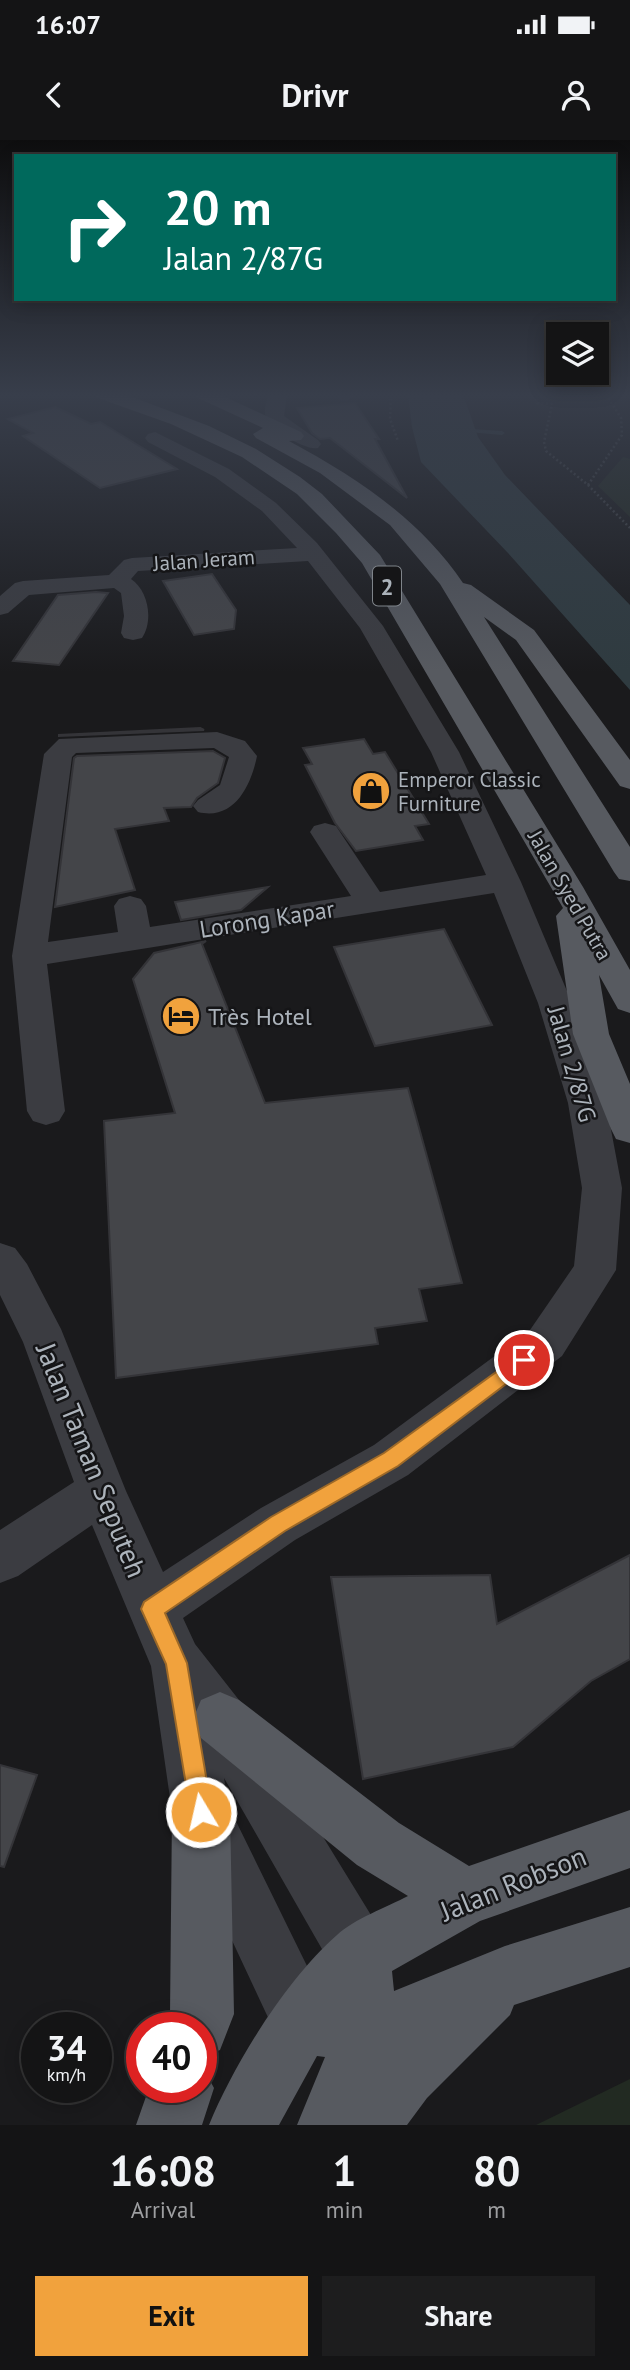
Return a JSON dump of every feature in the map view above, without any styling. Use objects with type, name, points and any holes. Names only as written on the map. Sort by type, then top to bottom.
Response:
[{"type":"main road","name":"Jalan Syed Putra","points":[[299,487],[334,518],[372,560],[567,887],[630,1001]]},
{"type":"main road","name":"2","points":[[352,487],[398,520],[450,581],[630,872]]},
{"type":"main road","points":[[378,487],[409,513],[418,543]]},
{"type":"main road","points":[[450,581],[525,635],[630,780]]},
{"type":"main road","points":[[567,887],[592,1034],[630,1129]]},
{"type":"main road","points":[[220,1718],[377,1844],[465,1897]]},
{"type":"main road","points":[[200,2012],[201,1812]]},
{"type":"main road","name":"Jalan Robson","points":[[242,2125],[302,2021],[360,1955],[465,1897],[625,1836]]},
{"type":"main road","points":[[302,2021],[367,2034],[505,1977],[630,1937]]},
{"type":"main road","points":[[330,2125],[367,2034],[360,1955]]},
{"type":"main road","points":[[366,2125],[404,2074],[505,1977]]},
{"type":"main road","points":[[169,2125],[176,2103]]},
{"type":"street","name":"Jalan 2/87G","points":[[152,1609],[278,1524],[391,1460],[546,1343],[595,1270],[602,1188],[587,1103],[555,1003],[505,881],[445,752],[371,626],[314,554],[269,507],[242,487]]},
{"type":"street","name":"Jalan Jeram","points":[[134,633],[136,616],[132,590],[119,581],[121,574],[132,565],[314,554]]},
{"type":"street","points":[[0,608],[23,588],[119,581]]},
{"type":"street","points":[[46,1111],[29,956],[58,754],[69,745],[217,740],[234,747],[243,756],[234,790],[208,807]]},
{"type":"street","points":[[325,832],[371,903]]},
{"type":"street","name":"Lorong Kapar","points":[[29,956],[505,881]]},
{"type":"street","points":[[130,906],[136,940]]},
{"type":"street","name":"Jalan Taman Seputeh","points":[[0,1260],[12,1276],[45,1342],[102,1491],[176,1663],[201,1812],[302,2021]]},
{"type":"street","points":[[0,1559],[102,1491]]},
{"type":"street","name":"Jalan Taman Seputeh","points":[[176,1663],[220,1718],[360,1955]]},
{"type":"path","points":[[590,487],[630,528]]},
{"type":"shaded area","points":[[445,487],[516,487],[630,605],[630,690],[508,553]]},
{"type":"shaded area","points":[[599,487],[630,487],[630,517]]},
{"type":"shaded area","points":[[630,2079],[630,2125],[536,2125]]},
{"type":"building","points":[[392,487],[401,487],[407,498]]},
{"type":"building","points":[[212,574],[236,610],[234,629],[194,635],[163,581]]},
{"type":"building","points":[[108,593],[59,665],[13,661],[58,595]]},
{"type":"building","points":[[200,728],[204,730],[59,736],[59,735]]},
{"type":"building","points":[[364,739],[373,754],[385,752],[429,824],[415,826],[423,840],[356,851],[335,823],[305,765],[312,764],[303,748]]},
{"type":"building","points":[[213,751],[225,758],[218,783],[197,798],[191,807],[164,808],[169,821],[115,829],[135,890],[55,907],[74,758]]},
{"type":"building","points":[[268,887],[241,910],[181,920],[175,902]]},
{"type":"building","points":[[444,929],[492,1025],[375,1046],[334,947]]},
{"type":"building","points":[[206,941],[202,944],[265,1103],[408,1088],[462,1283],[419,1289],[427,1321],[375,1328],[378,1344],[116,1378],[104,1121],[175,1113],[133,979],[154,953]]},
{"type":"building","points":[[630,1555],[630,1659],[591,1681],[513,1747],[363,1779],[331,1577],[490,1575],[497,1624]]},
{"type":"building","points":[[0,1765],[37,1775],[4,1867],[0,1866]]},
{"type":"place","name":"Emperor Classic Furniture","points":[[371,791]]},
{"type":"place","name":"Très Hotel","points":[[181,1016]]},
{"type":"route","points":[[201,1812],[176,1663],[152,1609],[278,1524],[391,1460],[524,1360]]}]
